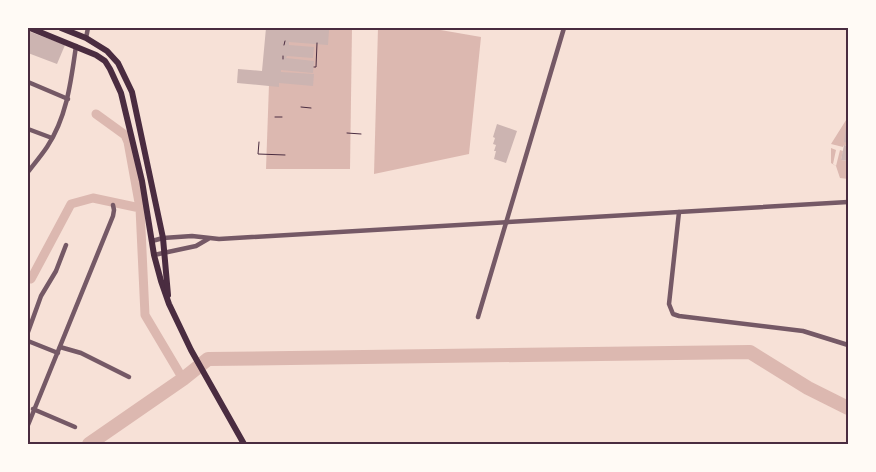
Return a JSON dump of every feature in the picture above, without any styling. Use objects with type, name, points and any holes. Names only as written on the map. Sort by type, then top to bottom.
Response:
[{"type":"main road","points":[[30,28],[76,46],[105,61],[110,69],[121,93],[142,181],[160,281],[191,350],[244,444]]},
{"type":"main road","points":[[60,28],[101,46],[118,63],[132,92],[163,238],[169,304]]},
{"type":"street","points":[[86,38],[88,28]]},
{"type":"street","points":[[478,316],[564,28]]},
{"type":"street","points":[[28,172],[52,138],[68,99],[76,46]]},
{"type":"street","points":[[28,82],[68,99]]},
{"type":"street","points":[[28,129],[52,138]]},
{"type":"street","points":[[152,242],[163,238],[192,236],[209,239],[848,202]]},
{"type":"street","points":[[28,426],[33,409],[58,353],[113,216],[113,205]]},
{"type":"street","points":[[680,212],[669,304],[674,314],[803,331],[848,345]]},
{"type":"street","points":[[154,255],[196,246],[209,239]]},
{"type":"street","points":[[28,332],[41,296],[56,271],[66,245]]},
{"type":"street","points":[[28,341],[58,353]]},
{"type":"street","points":[[60,347],[81,353],[130,376]]},
{"type":"street","points":[[33,409],[76,428]]},
{"type":"path","points":[[284,45],[285,41]]},
{"type":"path","points":[[314,67],[316,67],[317,44]]},
{"type":"path","points":[[301,107],[310,108]]},
{"type":"path","points":[[275,117],[282,118]]},
{"type":"path","points":[[346,133],[361,134]]},
{"type":"path","points":[[259,142],[258,154],[285,155]]},
{"type":"shaded area","points":[[271,28],[352,28],[350,169],[266,169]]},
{"type":"shaded area","points":[[378,28],[429,28],[481,37],[469,154],[374,174]]},
{"type":"shaded area","points":[[848,117],[848,179],[840,178],[836,166],[831,163],[831,144]]},
{"type":"pier","points":[[831,144],[843,147],[844,145],[848,146],[848,161],[841,160],[843,151],[840,150],[836,166],[833,164],[836,150],[831,148]]},
{"type":"building","points":[[266,28],[329,30],[328,45],[289,42],[289,45],[314,47],[313,58],[287,56],[286,58],[314,61],[313,73],[281,70],[281,72],[314,74],[313,86],[279,83],[279,87],[237,83],[238,69],[262,71]]},
{"type":"building","points":[[28,31],[65,45],[57,64],[28,53]]},
{"type":"building","points":[[497,124],[517,131],[506,163],[494,159],[496,145],[493,144],[495,138],[493,137]]},
{"type":"building","points":[[846,126],[848,127],[848,143],[844,142]]},
{"type":"building","points":[[844,145],[848,146],[848,161],[841,160]]},
{"type":"waterway","points":[[96,114],[125,135],[128,142],[140,208]]},
{"type":"waterway","points":[[31,279],[71,204],[93,198],[140,208],[145,315],[183,379]]},
{"type":"waterway","points":[[89,444],[183,379],[208,359],[750,352],[808,388],[848,408]]}]
